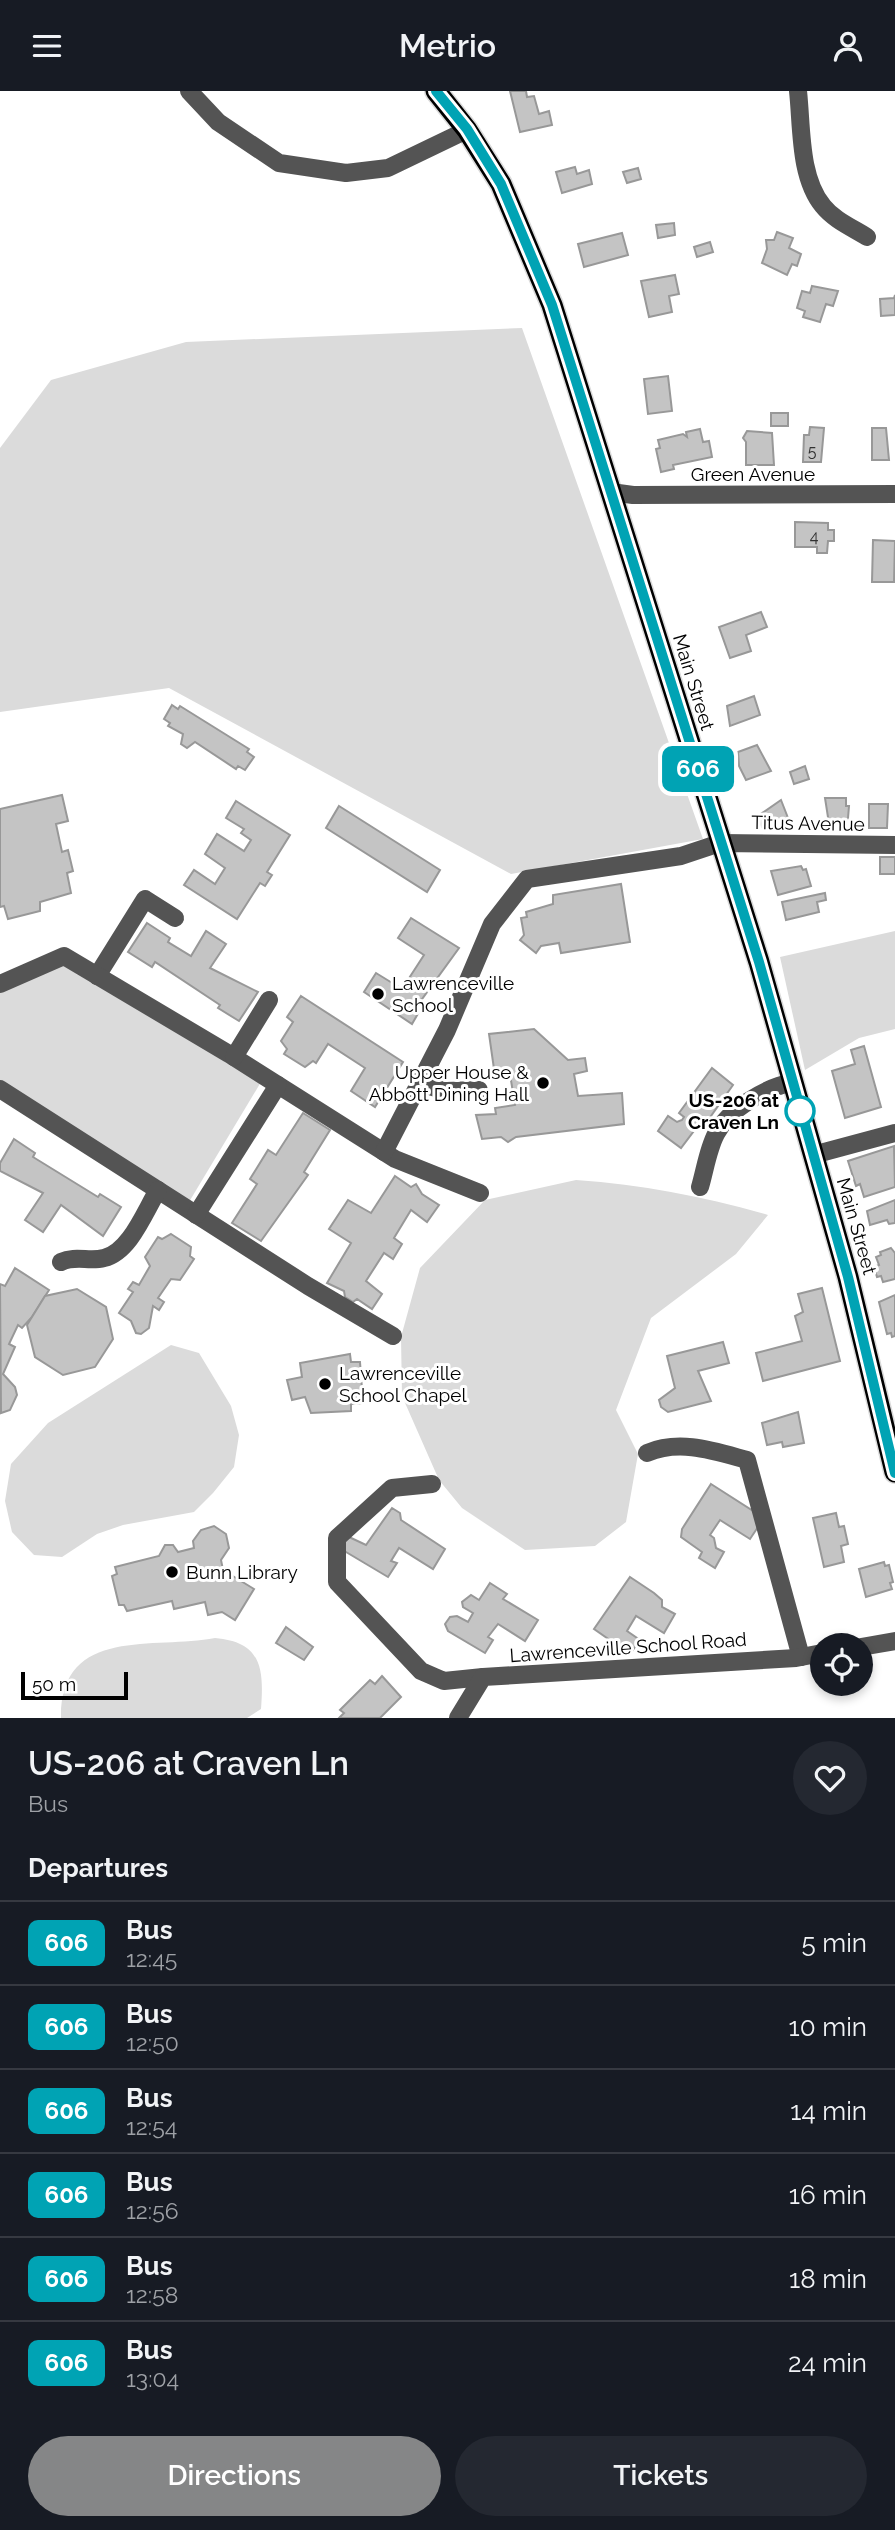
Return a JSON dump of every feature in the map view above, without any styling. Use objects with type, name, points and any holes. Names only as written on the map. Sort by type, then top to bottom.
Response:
[{"type":"highway","name":"Main Street","points":[[436,91],[467,129],[501,184],[525,235],[552,305],[759,962],[791,1083],[848,1277],[895,1472]]},
{"type":"street","points":[[189,91],[218,122],[279,163],[346,173],[388,168],[467,129]]},
{"type":"street","points":[[798,91],[809,179],[814,194],[830,213],[867,237]]},
{"type":"street","name":"Green Avenue","points":[[611,492],[633,495],[895,494]]},
{"type":"street","name":"Titus Avenue","points":[[384,1152],[447,1030],[492,924],[527,879],[681,856],[720,843],[895,845]]},
{"type":"street","points":[[97,976],[145,899],[175,918]]},
{"type":"street","points":[[0,983],[64,956],[233,1057],[384,1152],[480,1193]]},
{"type":"street","points":[[233,1057],[269,1000]]},
{"type":"street","points":[[420,1083],[445,1091],[480,1090]]},
{"type":"street","points":[[700,1187],[716,1132],[752,1097],[774,1086],[791,1083]]},
{"type":"street","points":[[196,1215],[278,1085]]},
{"type":"street","points":[[0,1089],[196,1215],[393,1336]]},
{"type":"street","points":[[813,1155],[895,1133]]},
{"type":"street","points":[[61,1262],[70,1257],[103,1259],[120,1251],[158,1190]]},
{"type":"street","points":[[647,1453],[661,1447],[700,1447],[747,1460],[801,1657]]},
{"type":"street","points":[[432,1484],[392,1488],[337,1538],[337,1582],[421,1671],[444,1681],[483,1677]]},
{"type":"street","points":[[873,1645],[895,1641]]},
{"type":"street","name":"Lawrenceville School Road","points":[[458,1718],[483,1677],[810,1655]]},
{"type":"shaded area","points":[[522,328],[703,839],[511,874],[169,688],[0,712],[0,448],[51,380],[186,342]]},
{"type":"shaded area","points":[[895,931],[895,1029],[859,1038],[805,1070],[780,957]]},
{"type":"shaded area","points":[[64,963],[261,1082],[189,1202],[0,1081],[0,990]]},
{"type":"shaded area","points":[[576,1180],[673,1192],[768,1215],[736,1254],[651,1318],[616,1410],[638,1454],[626,1522],[595,1546],[525,1550],[462,1508],[439,1480],[402,1396],[401,1337],[420,1268],[485,1200]]},
{"type":"shaded area","points":[[171,1345],[199,1353],[231,1406],[239,1435],[234,1467],[194,1512],[123,1525],[97,1534],[62,1557],[34,1555],[12,1532],[5,1501],[11,1464],[48,1423]]},
{"type":"shaded area","points":[[215,1638],[242,1645],[257,1660],[262,1682],[261,1709],[247,1718],[61,1718],[65,1688],[76,1668],[93,1655],[140,1644]]},
{"type":"building","points":[[510,91],[526,91],[527,97],[534,96],[539,114],[549,111],[552,125],[520,132]]},
{"type":"building","points":[[575,167],[577,174],[589,170],[592,184],[562,193],[556,172]]},
{"type":"building","points":[[638,168],[641,179],[627,183],[623,172]]},
{"type":"building","points":[[674,223],[675,235],[658,238],[656,225]]},
{"type":"building","points":[[777,232],[793,238],[789,248],[801,254],[797,266],[792,264],[787,275],[762,263],[767,249],[766,240],[774,240]]},
{"type":"building","points":[[622,233],[628,255],[584,267],[578,244]]},
{"type":"building","points":[[710,242],[713,252],[697,257],[694,247]]},
{"type":"building","points":[[675,275],[679,294],[669,296],[672,312],[649,317],[641,281]]},
{"type":"building","points":[[812,286],[838,291],[833,306],[826,304],[820,322],[803,317],[805,311],[797,308],[802,291],[810,293]]},
{"type":"building","points":[[895,295],[895,315],[881,316],[880,299],[894,298]]},
{"type":"building","points":[[668,376],[672,411],[648,414],[644,379]]},
{"type":"building","points":[[771,413],[788,413],[788,426],[771,426]]},
{"type":"building","points":[[810,427],[824,428],[821,462],[803,462],[804,435],[809,435]]},
{"type":"building","points":[[872,428],[886,428],[889,460],[872,460]]},
{"type":"building","points":[[700,429],[703,442],[709,441],[712,457],[673,465],[674,469],[661,472],[656,449],[660,448],[658,440],[683,434],[687,437],[686,432]]},
{"type":"building","points":[[747,431],[772,433],[774,465],[746,465],[746,442],[743,438]]},
{"type":"building","points":[[795,522],[828,523],[828,530],[834,530],[834,541],[828,541],[827,553],[817,553],[817,547],[795,547]]},
{"type":"building","points":[[873,540],[895,541],[894,582],[872,582]]},
{"type":"building","points":[[761,612],[767,627],[746,635],[751,651],[730,658],[719,627]]},
{"type":"building","points":[[754,696],[760,715],[730,726],[727,706]]},
{"type":"building","points":[[172,705],[178,709],[180,706],[249,749],[247,752],[254,757],[245,770],[238,766],[236,769],[195,742],[187,748],[181,744],[183,734],[168,726],[170,723],[164,719]]},
{"type":"building","points":[[757,745],[771,771],[746,780],[739,766],[738,752]]},
{"type":"building","points":[[805,766],[809,779],[794,784],[790,772]]},
{"type":"building","points":[[62,795],[68,821],[56,824],[62,852],[68,850],[73,871],[67,873],[71,893],[40,902],[40,911],[8,919],[4,906],[0,907],[0,809]]},
{"type":"building","points":[[825,798],[846,798],[846,806],[849,806],[847,830],[830,830]]},
{"type":"building","points":[[781,800],[788,818],[762,827],[758,816]]},
{"type":"building","points":[[236,801],[290,835],[267,872],[272,875],[265,886],[260,883],[237,919],[184,885],[194,870],[215,884],[225,868],[205,854],[217,834],[244,851],[251,840],[241,833],[244,829],[226,818]]},
{"type":"building","points":[[869,804],[888,804],[887,828],[869,828]]},
{"type":"building","points":[[339,806],[440,870],[427,892],[326,828]]},
{"type":"building","points":[[880,857],[895,857],[895,874],[880,874]]},
{"type":"building","points":[[801,866],[803,870],[806,869],[811,886],[778,895],[771,871]]},
{"type":"building","points":[[621,884],[630,942],[561,953],[559,943],[541,946],[536,953],[520,940],[524,935],[521,918],[527,917],[526,912],[553,904],[553,895]]},
{"type":"building","points":[[825,893],[826,900],[817,902],[819,912],[786,920],[782,902]]},
{"type":"building","points":[[411,918],[459,948],[420,1002],[423,1005],[412,1024],[364,992],[376,973],[402,989],[424,955],[398,938]]},
{"type":"building","points":[[147,923],[170,938],[168,942],[191,956],[206,931],[226,944],[210,968],[258,992],[239,1021],[218,1008],[220,1005],[155,962],[152,967],[128,952]]},
{"type":"building","points":[[301,996],[403,1062],[375,1107],[351,1091],[365,1068],[328,1044],[316,1063],[313,1061],[305,1067],[284,1054],[287,1049],[281,1041],[293,1022],[287,1017]]},
{"type":"building","name":"Upper House & Abbott Dining Hall","points":[[534,1029],[568,1060],[585,1058],[587,1071],[574,1074],[578,1096],[622,1093],[624,1124],[516,1137],[508,1142],[501,1137],[482,1139],[476,1115],[496,1114],[495,1108],[515,1105],[509,1068],[494,1069],[489,1034]]},
{"type":"building","points":[[864,1046],[881,1107],[845,1118],[832,1071],[855,1064],[851,1050]]},
{"type":"building","points":[[712,1068],[733,1085],[701,1130],[697,1127],[681,1148],[658,1131],[668,1116],[677,1122],[682,1120],[684,1117],[679,1113]]},
{"type":"building","points":[[303,1113],[330,1130],[304,1172],[308,1175],[261,1241],[232,1223],[257,1184],[250,1179],[268,1150],[276,1155]]},
{"type":"building","points":[[14,1139],[35,1153],[33,1157],[98,1197],[100,1194],[121,1207],[103,1236],[61,1205],[43,1232],[25,1220],[43,1193],[0,1171],[0,1163]]},
{"type":"building","points":[[894,1146],[895,1187],[864,1197],[860,1184],[856,1186],[848,1161]]},
{"type":"building","points":[[395,1176],[411,1187],[416,1184],[422,1194],[439,1205],[427,1222],[411,1210],[394,1238],[402,1244],[393,1259],[384,1253],[366,1281],[382,1294],[372,1309],[357,1299],[353,1302],[345,1297],[344,1291],[327,1283],[351,1243],[329,1229],[348,1200],[371,1213]]},
{"type":"building","points":[[895,1200],[895,1223],[889,1224],[887,1220],[870,1225],[867,1211]]},
{"type":"building","points":[[171,1234],[191,1247],[190,1256],[194,1259],[180,1280],[171,1279],[158,1298],[164,1302],[159,1310],[153,1306],[149,1328],[141,1334],[136,1333],[131,1321],[119,1313],[133,1292],[128,1289],[133,1282],[139,1285],[150,1266],[145,1257],[158,1237],[162,1239]]},
{"type":"building","points":[[891,1248],[895,1253],[895,1279],[883,1282],[881,1276],[877,1277],[874,1267],[879,1265],[876,1257],[881,1255],[880,1252]]},
{"type":"building","points":[[15,1268],[49,1290],[32,1317],[22,1328],[18,1325],[9,1344],[15,1347],[3,1374],[15,1387],[17,1395],[10,1410],[1,1413],[0,1284],[5,1286]]},
{"type":"building","points":[[822,1288],[840,1361],[763,1381],[756,1353],[802,1341],[795,1316],[803,1312],[798,1294]]},
{"type":"building","points":[[77,1289],[106,1307],[113,1339],[95,1367],[63,1375],[35,1357],[27,1325],[45,1296]]},
{"type":"building","points":[[895,1295],[895,1336],[892,1337],[891,1333],[887,1334],[879,1302]]},
{"type":"building","points":[[723,1342],[729,1363],[698,1371],[711,1401],[668,1412],[661,1407],[659,1400],[675,1388],[667,1356]]},
{"type":"building","name":"Lawrenceville School Chapel","points":[[350,1354],[351,1362],[360,1362],[363,1403],[351,1404],[351,1411],[311,1413],[305,1397],[292,1400],[287,1380],[302,1377],[300,1363]]},
{"type":"building","points":[[798,1412],[804,1443],[783,1447],[782,1442],[767,1445],[762,1423]]},
{"type":"building","points":[[711,1484],[764,1518],[750,1539],[720,1520],[710,1535],[714,1538],[716,1548],[724,1552],[715,1568],[699,1558],[702,1552],[681,1537],[682,1529]]},
{"type":"building","points":[[392,1508],[400,1513],[401,1520],[445,1549],[433,1569],[399,1548],[391,1561],[397,1563],[388,1577],[341,1549],[341,1542],[349,1537],[366,1545]]},
{"type":"building","points":[[836,1513],[839,1527],[844,1526],[848,1544],[841,1546],[844,1562],[824,1567],[813,1518]]},
{"type":"building","name":"Bunn Library","points":[[214,1526],[226,1534],[229,1548],[221,1560],[223,1570],[254,1589],[235,1620],[222,1612],[208,1615],[205,1602],[174,1609],[172,1601],[127,1611],[124,1605],[119,1605],[112,1576],[117,1574],[115,1567],[159,1556],[165,1545],[173,1545],[178,1552],[194,1548],[193,1541],[201,1530]]},
{"type":"building","points":[[884,1562],[885,1566],[889,1565],[892,1589],[866,1597],[859,1569]]},
{"type":"building","points":[[630,1577],[654,1593],[662,1600],[662,1607],[675,1614],[664,1633],[636,1616],[627,1631],[640,1640],[630,1654],[594,1629]]},
{"type":"building","points":[[490,1583],[507,1594],[503,1599],[538,1620],[525,1641],[498,1624],[488,1637],[493,1640],[485,1653],[448,1631],[445,1624],[450,1617],[457,1616],[468,1622],[473,1613],[463,1607],[462,1602],[471,1595],[479,1600]]},
{"type":"building","points":[[286,1627],[313,1647],[304,1660],[276,1643]]},
{"type":"building","points":[[382,1676],[401,1697],[380,1718],[339,1718],[344,1713],[340,1710],[370,1680],[375,1684]]},
{"type":"bus line","name":"606","points":[[436,91],[467,129],[501,184],[520,223],[552,305],[759,962],[791,1083],[848,1277],[895,1473]]},
{"type":"place","name":"Lawrenceville School","points":[[378,994]]},
{"type":"place","name":"Upper House & Abbott Dining Hall","points":[[543,1083]]},
{"type":"place","name":"US-206 at Craven Ln","points":[[800,1111]]},
{"type":"place","name":"Lawrenceville School Chapel","points":[[325,1384]]},
{"type":"place","name":"Bunn Library","points":[[172,1572]]}]
